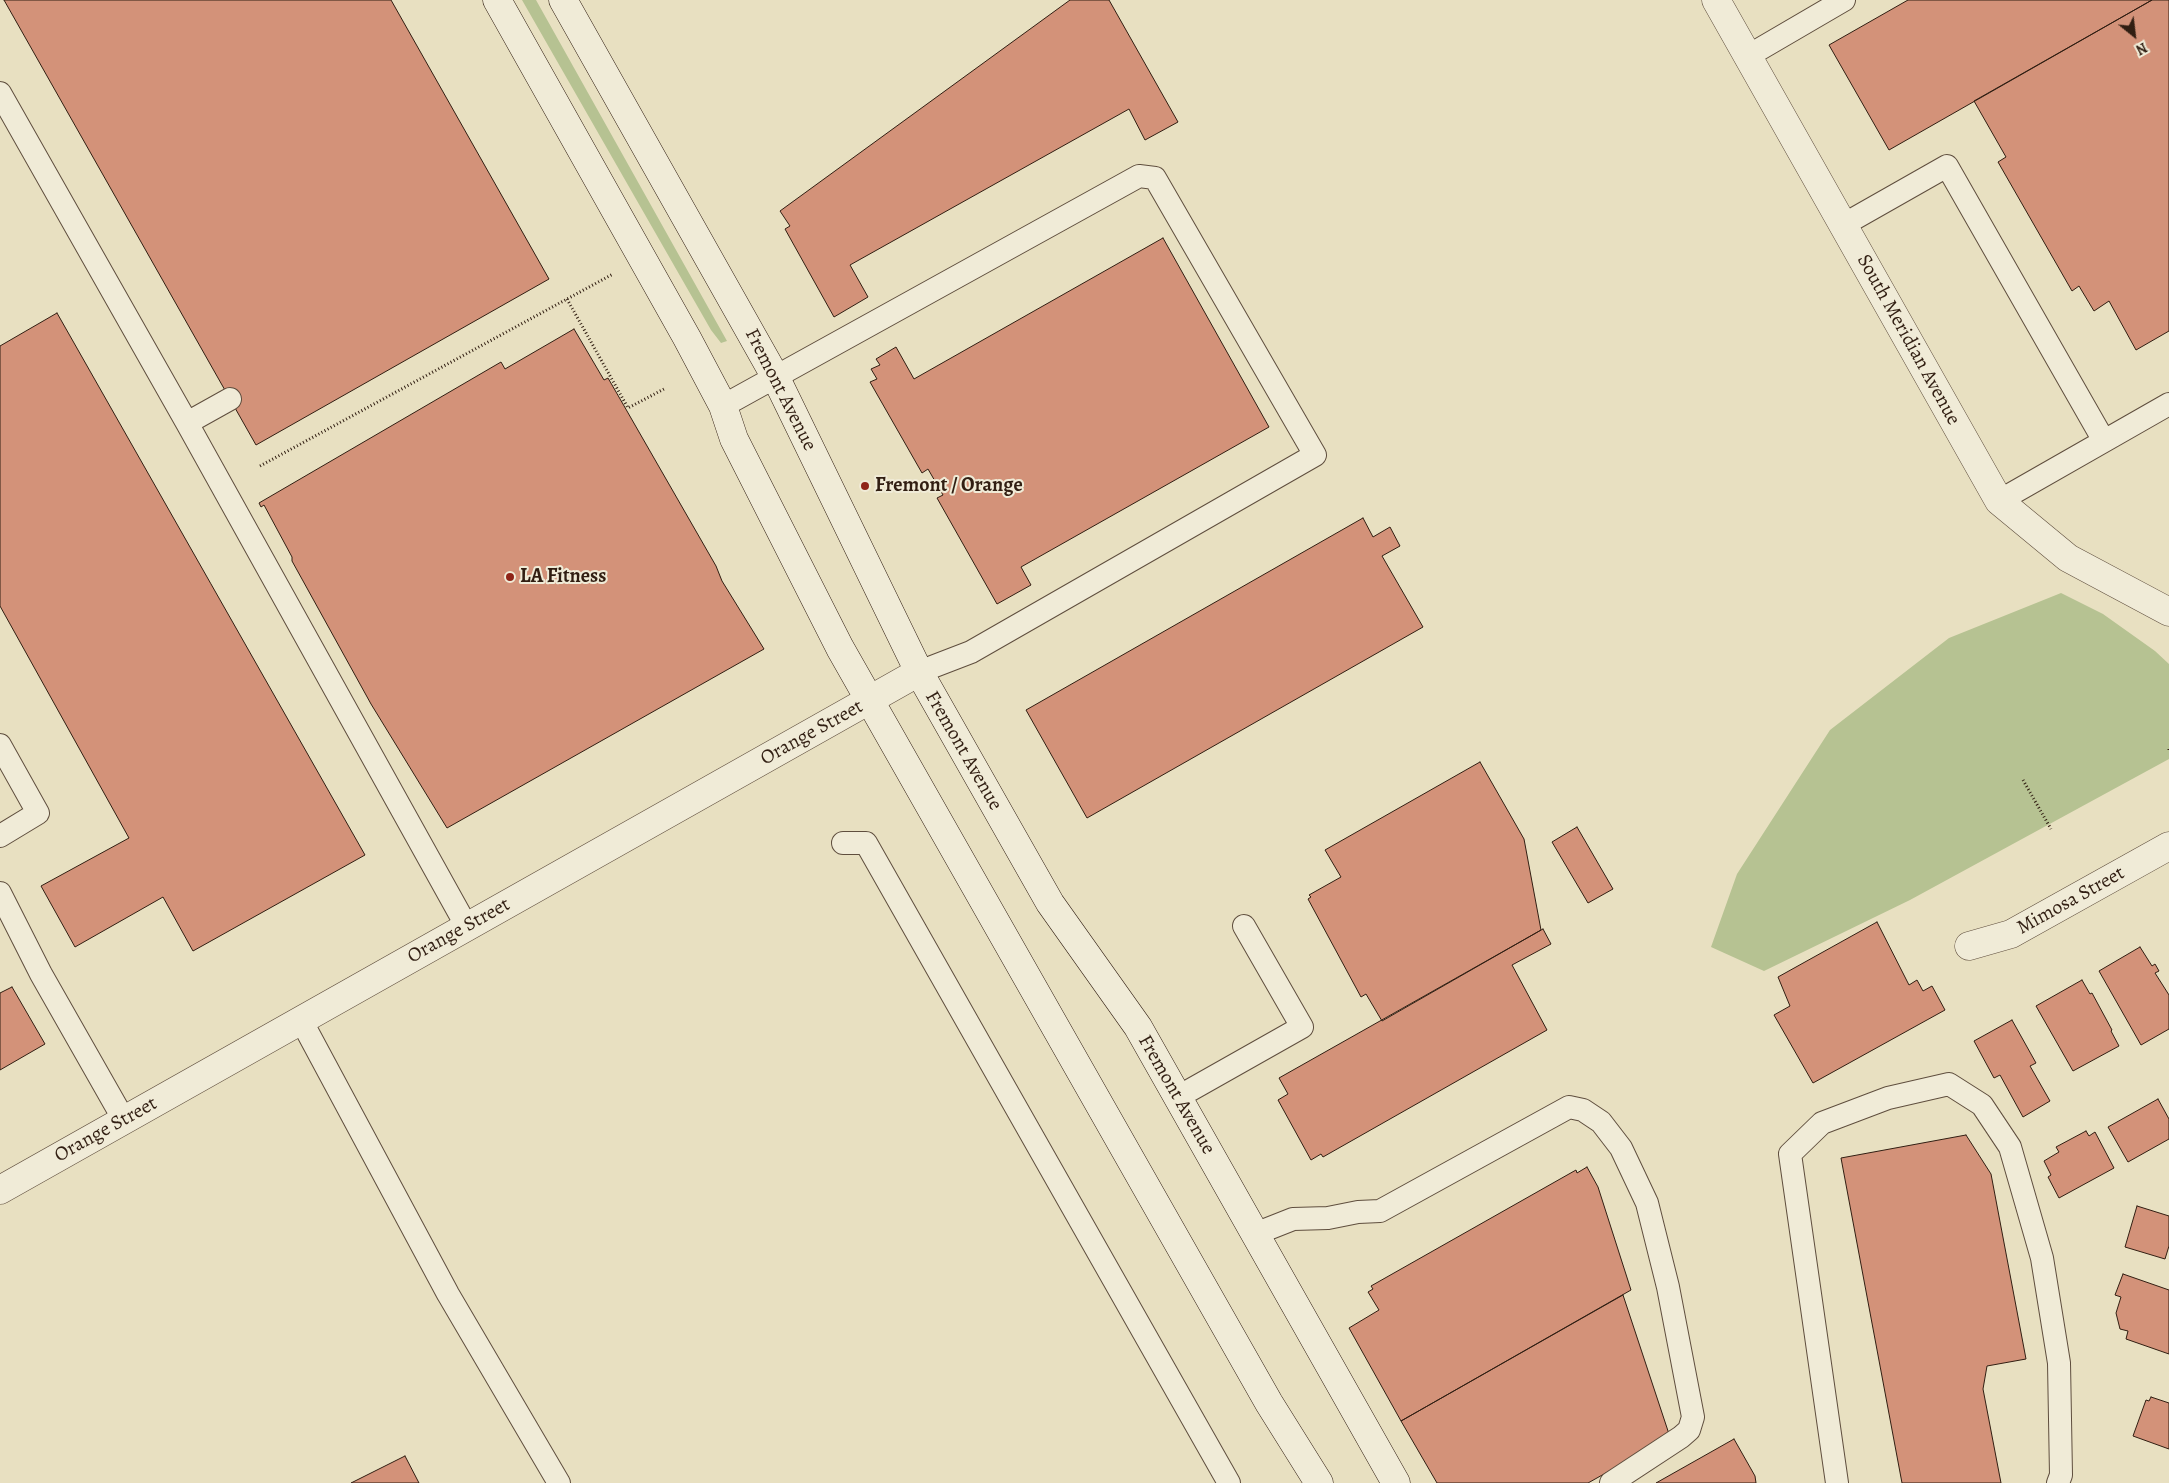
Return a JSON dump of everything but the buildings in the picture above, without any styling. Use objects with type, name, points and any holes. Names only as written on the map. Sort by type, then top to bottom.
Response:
[{"type":"main road","points":[[497,0],[687,338],[722,406],[734,440],[840,648],[1264,1395],[1320,1483]]},
{"type":"main road","name":"Fremont Avenue","points":[[563,0],[776,378],[919,672],[1050,903],[1138,1027],[1396,1483]]},
{"type":"main road","name":"South Meridian Avenue","points":[[1716,0],[1999,501],[2068,558],[2169,612]]},
{"type":"main road","name":"Orange Street","points":[[0,1190],[919,672]]},
{"type":"main road","name":"Mimosa Street","points":[[1969,946],[2011,934],[2169,846]]},
{"type":"lane","points":[[1748,56],[1844,0]]},
{"type":"lane","points":[[0,93],[187,423],[467,927]]},
{"type":"lane","points":[[1843,225],[1947,166],[2104,441]]},
{"type":"lane","points":[[722,406],[776,378],[1139,176],[1155,178],[1315,455],[978,649],[919,672]]},
{"type":"lane","points":[[187,423],[230,399]]},
{"type":"lane","points":[[1999,501],[2169,404]]},
{"type":"lane","points":[[0,745],[38,813],[0,836]]},
{"type":"lane","points":[[843,843],[866,843],[1229,1483]]},
{"type":"lane","points":[[0,893],[6,918],[41,974],[124,1120]]},
{"type":"lane","points":[[1178,1097],[1302,1027],[1244,926]]},
{"type":"lane","points":[[302,1020],[448,1294],[558,1483]]},
{"type":"lane","points":[[1837,1483],[1790,1154],[1822,1123],[1888,1098],[1949,1084],[1982,1105],[2010,1147],[2042,1258],[2059,1363],[2061,1475],[2058,1483]]},
{"type":"lane","points":[[1256,1234],[1293,1219],[1328,1218],[1380,1210],[1569,1107],[1582,1110],[1601,1122],[1621,1148],[1647,1202],[1668,1287],[1693,1417],[1689,1430],[1681,1437],[1611,1483]]},
{"type":"path","points":[[260,466],[616,272]]},
{"type":"path","points":[[567,298],[628,408],[664,389]]},
{"type":"path","points":[[2023,780],[2051,829]]},
{"type":"green space","points":[[522,0],[536,0],[727,341],[721,343],[711,330]]},
{"type":"green space","points":[[2061,593],[2103,614],[2155,651],[2169,664],[2169,759],[1910,900],[1764,971],[1711,947],[1737,874],[1830,730],[1949,638]]},
{"type":"place","name":"Fremont / Orange","points":[[865,486]]},
{"type":"place","name":"LA Fitness","points":[[510,577]]}]
